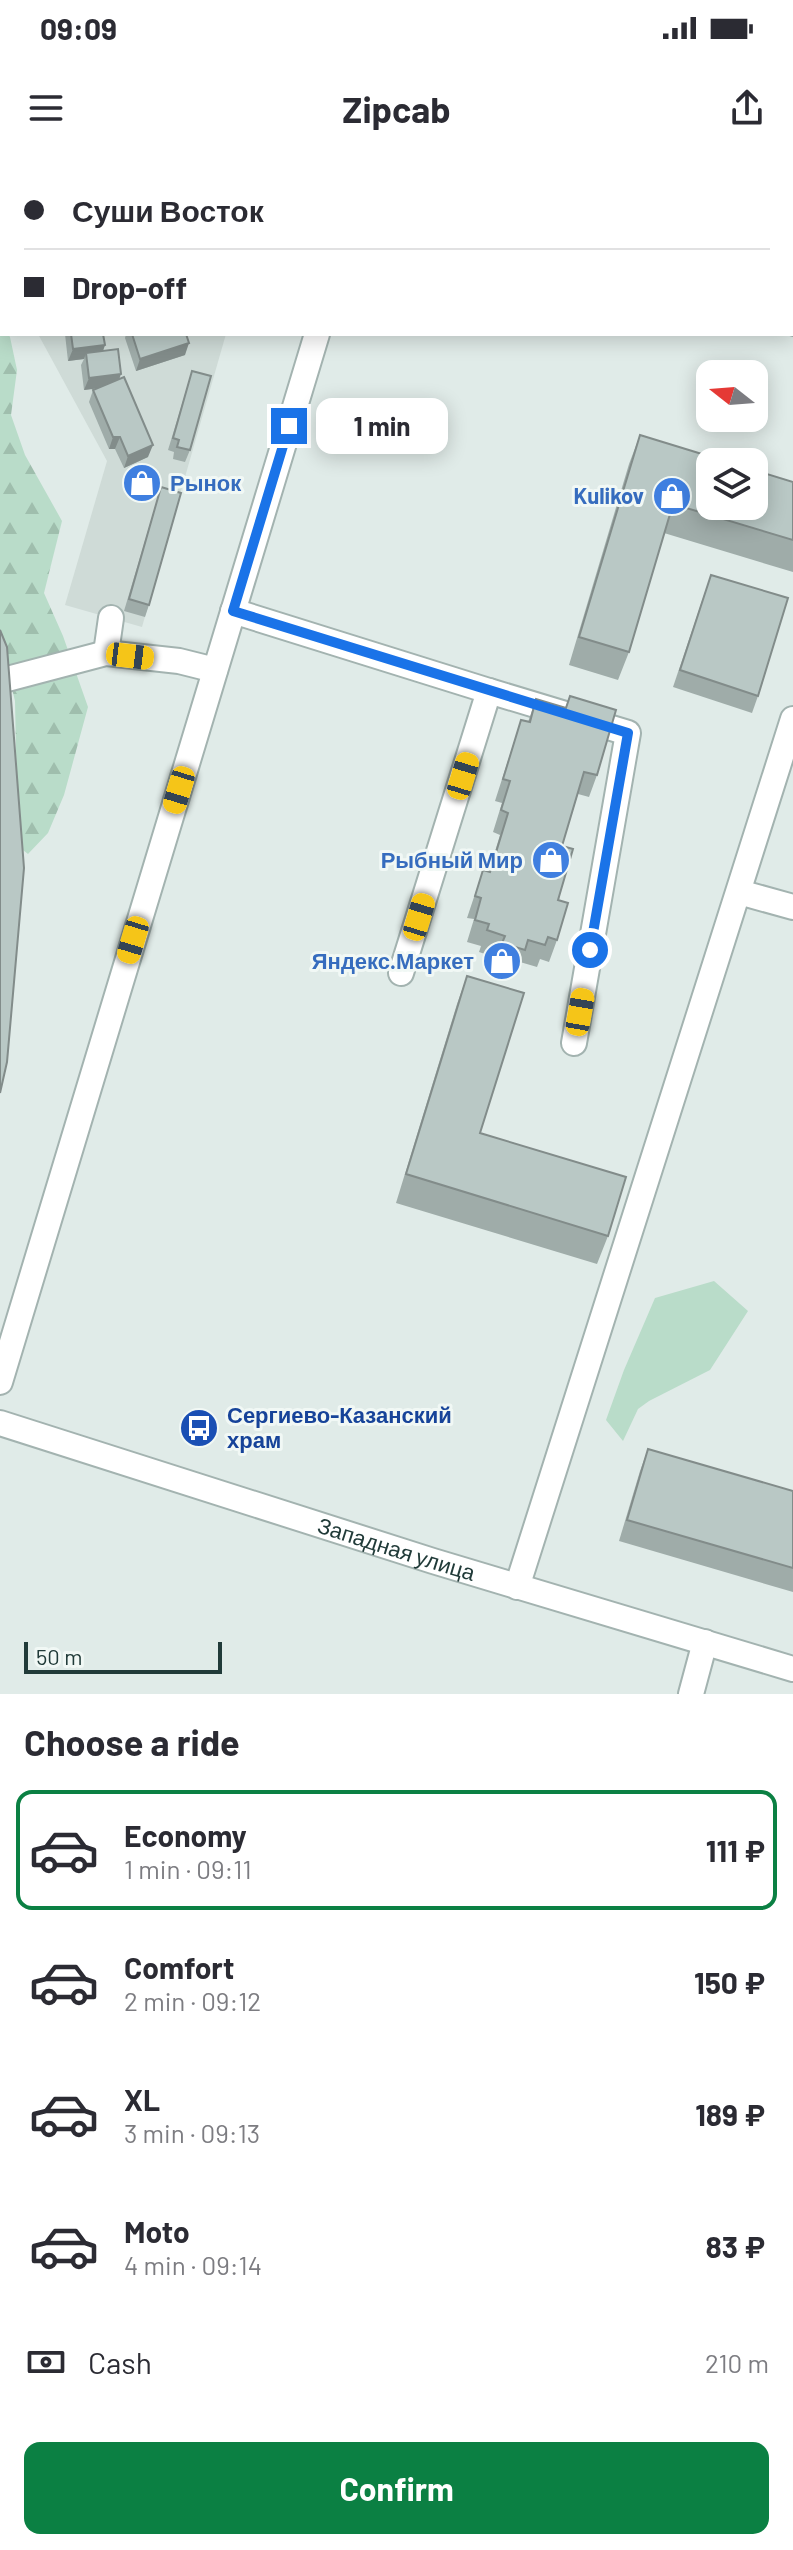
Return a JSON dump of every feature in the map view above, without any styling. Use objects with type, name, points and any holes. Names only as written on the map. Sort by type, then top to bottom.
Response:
[{"type":"street","points":[[0,1382],[316,336]]},
{"type":"street","points":[[233,611],[628,733],[574,1043]]},
{"type":"street","points":[[106,653],[111,618]]},
{"type":"street","points":[[0,681],[106,653],[179,661],[215,670]]},
{"type":"street","points":[[401,973],[489,691]]},
{"type":"street","points":[[517,1587],[793,719]]},
{"type":"street","points":[[739,892],[793,907]]},
{"type":"street","name":"Западная улица","points":[[0,1423],[517,1587],[793,1669]]},
{"type":"street","points":[[691,1694],[705,1642]]},
{"type":"shaded area","name":"Рынок","points":[[39,336],[225,336],[142,627],[65,605],[107,461]]},
{"type":"green space","points":[[0,336],[9,336],[17,370],[11,415],[25,455],[62,521],[44,593],[88,707],[64,795],[48,833],[28,854],[18,846],[15,701],[0,639]]},
{"type":"green space","points":[[714,1281],[748,1311],[710,1370],[638,1409],[623,1441],[606,1420],[655,1298]]},
{"type":"building","points":[[71,336],[103,336],[105,345],[73,349]]},
{"type":"building","points":[[133,336],[187,336],[189,343],[140,359]]},
{"type":"building","points":[[118,349],[121,374],[89,378],[86,353]]},
{"type":"building","points":[[192,371],[211,376],[190,450],[177,447],[179,440],[173,438]]},
{"type":"building","points":[[124,377],[153,445],[128,456],[120,437],[113,437],[93,390]]},
{"type":"building","points":[[640,435],[696,452],[696,511],[673,504],[629,652],[579,637]]},
{"type":"building","points":[[768,474],[793,482],[793,540],[726,520],[768,520]]},
{"type":"building","points":[[161,487],[181,493],[149,605],[129,599]]},
{"type":"building","points":[[711,575],[788,598],[758,696],[680,670]]},
{"type":"building","points":[[0,630],[7,647],[24,868],[7,1062],[0,1093]]},
{"type":"building","points":[[570,696],[616,710],[597,775],[584,772],[562,846],[573,849],[558,900],[568,903],[557,940],[548,937],[545,945],[528,940],[525,950],[502,943],[505,936],[487,930],[489,924],[475,920],[481,898],[475,896],[483,870],[490,872],[508,813],[501,810],[510,781],[503,779],[521,720],[530,722],[536,699],[566,708]]},
{"type":"building","points":[[467,976],[524,993],[480,1133],[626,1177],[608,1236],[406,1174]]},
{"type":"building","points":[[648,1449],[793,1491],[793,1568],[627,1520]]},
{"type":"place","name":"Рынок","points":[[142,483]]},
{"type":"place","name":"Kulikov","points":[[672,496]]},
{"type":"place","name":"Рыбный Мир","points":[[551,860]]},
{"type":"place","name":"Яндекс.Маркет","points":[[502,961]]},
{"type":"place","name":"Сергиево-Казанский храм","points":[[199,1428]]},
{"type":"route","points":[[289,426],[233,611],[628,733],[590,950]]}]
